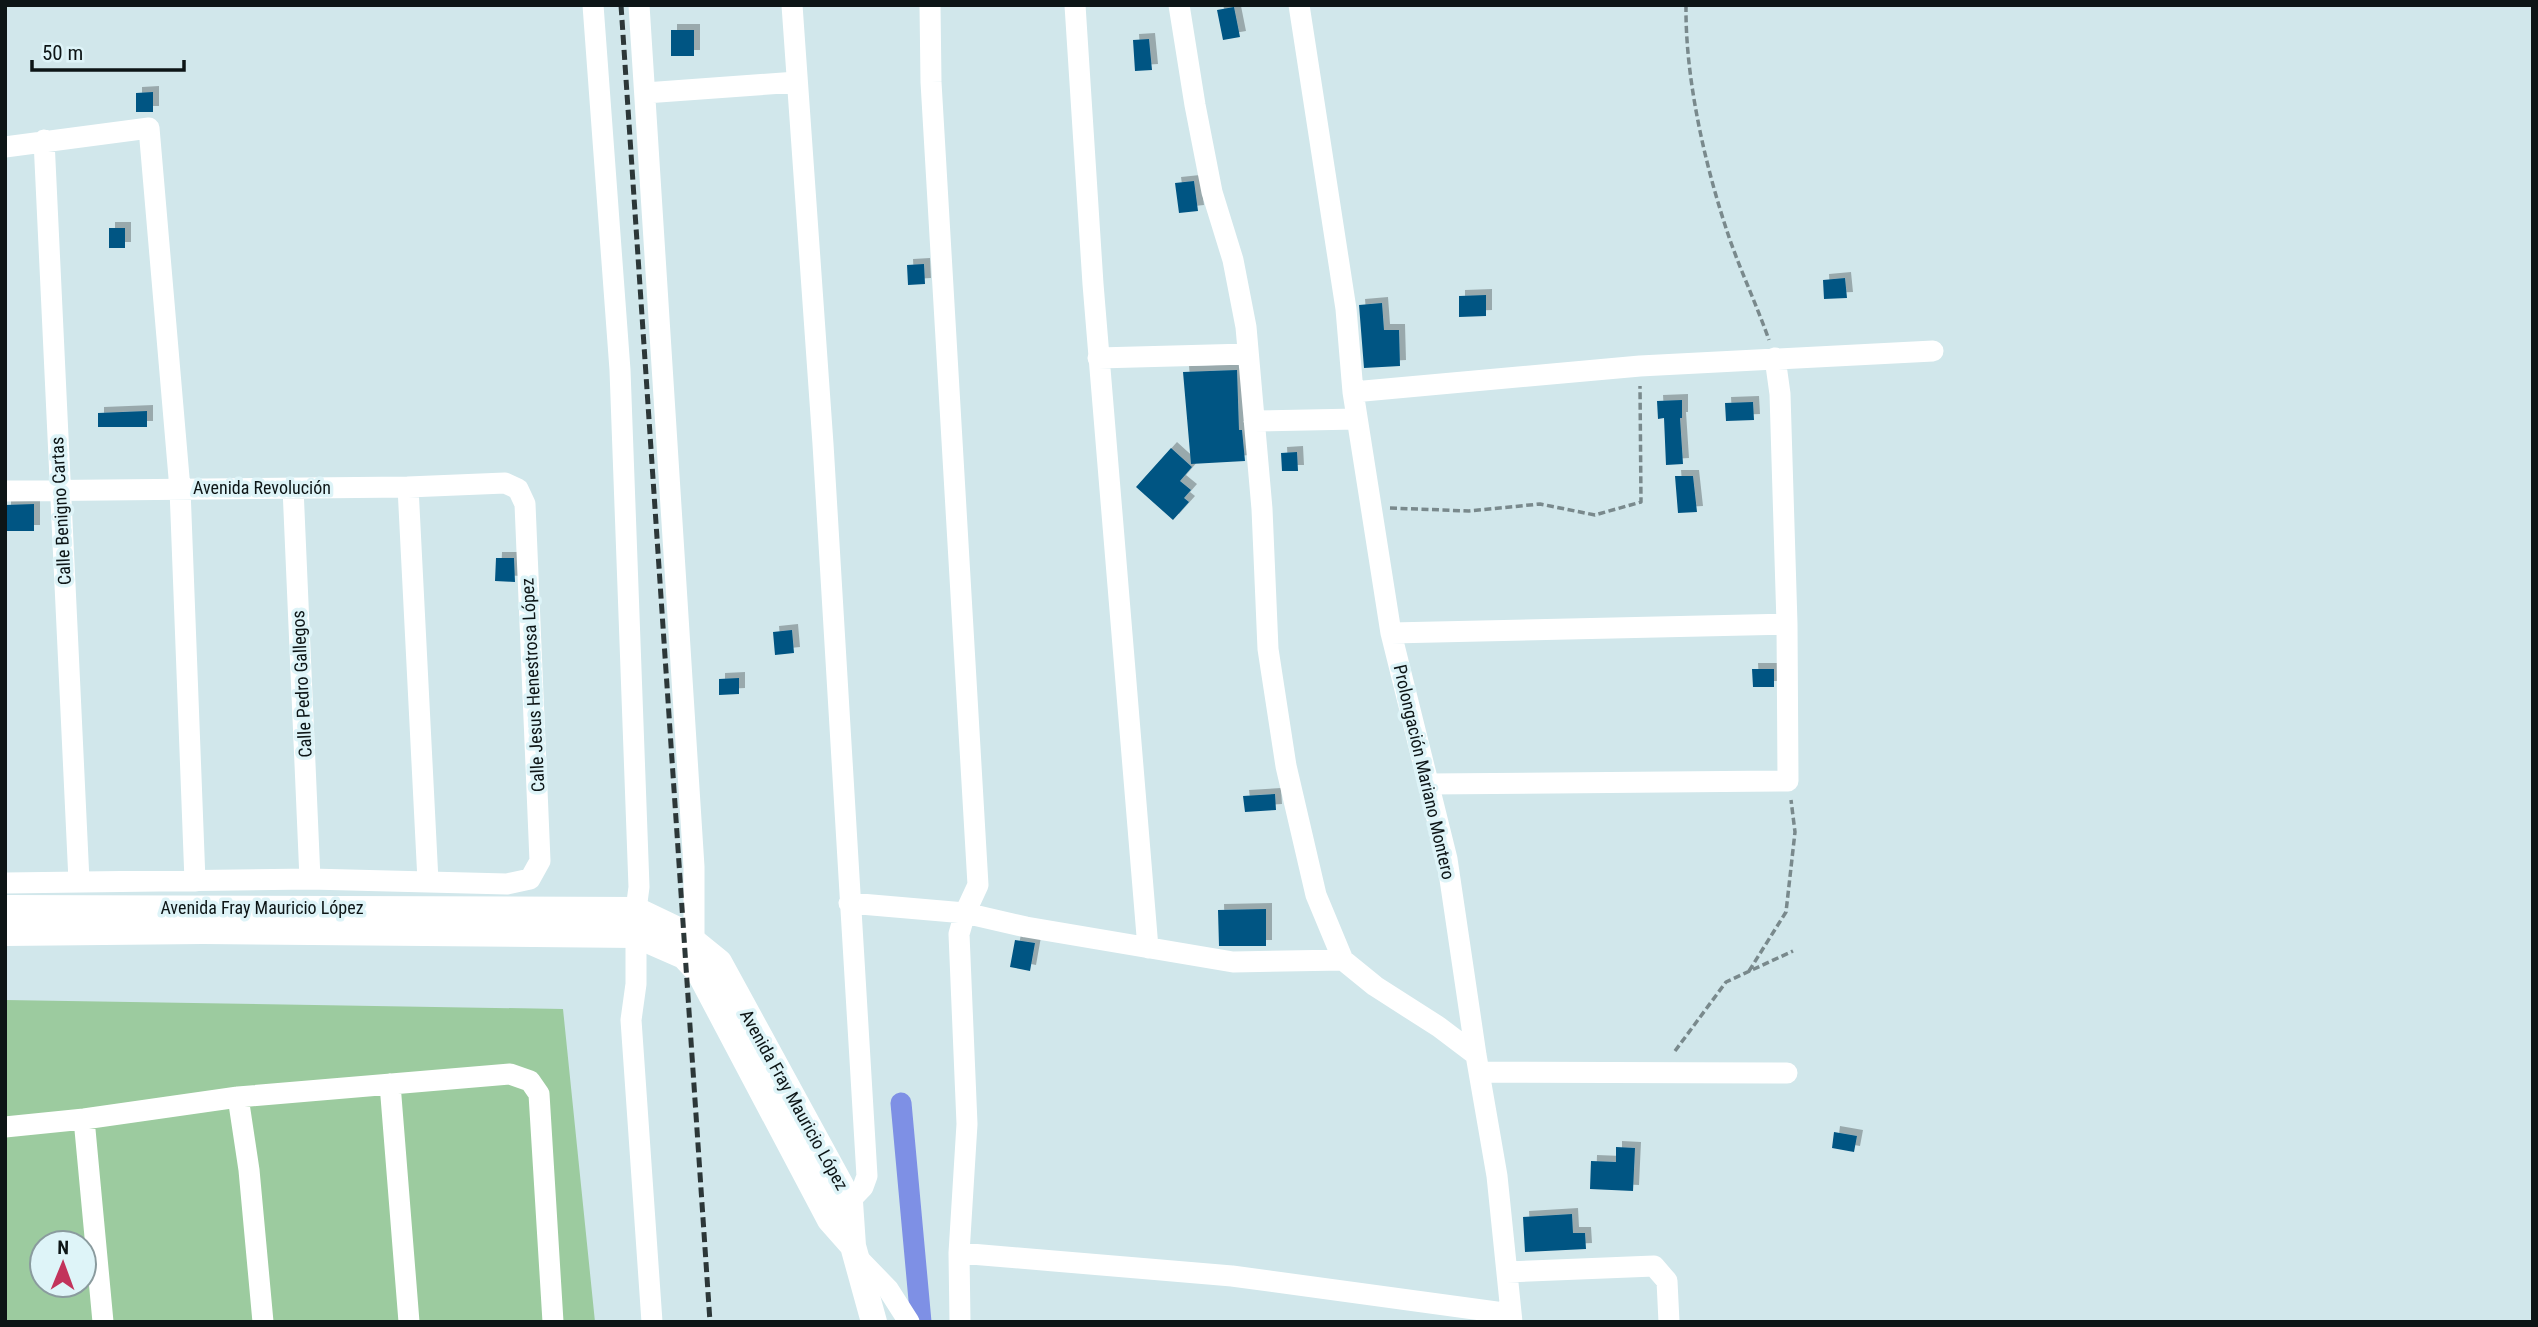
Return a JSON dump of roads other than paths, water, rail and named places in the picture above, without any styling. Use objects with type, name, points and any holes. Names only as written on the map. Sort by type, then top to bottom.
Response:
[{"type":"street","points":[[593,5],[620,370],[639,887],[636,984],[631,1020],[652,1322]]},
{"type":"street","points":[[639,5],[694,867],[694,954]]},
{"type":"street","points":[[792,5],[824,443],[866,1176],[863,1188],[840,1211]]},
{"type":"street","points":[[930,5],[932,95],[978,885],[965,913],[960,934],[967,1124],[959,1253],[960,1322]]},
{"type":"street","points":[[1075,5],[1098,358],[1149,948]]},
{"type":"street","points":[[1180,5],[1212,192],[1233,260],[1246,327],[1262,509],[1268,649],[1286,766],[1316,895],[1343,960],[1375,986],[1440,1027],[1478,1064],[1659,1073],[1787,1073]]},
{"type":"street","name":"Prolongación Mariano Montero","points":[[1299,5],[1346,309],[1353,392],[1391,633],[1447,859],[1497,1176],[1511,1318]]},
{"type":"street","points":[[645,93],[797,82]]},
{"type":"street","points":[[5,147],[149,128],[180,489],[195,881]]},
{"type":"street","name":"Calle Benigno Cartas","points":[[44,141],[79,881]]},
{"type":"street","points":[[1353,392],[1640,366],[1933,351]]},
{"type":"street","points":[[1098,358],[1248,354]]},
{"type":"street","points":[[1428,784],[1788,781],[1787,624],[1780,394],[1775,358]]},
{"type":"street","points":[[1254,421],[1357,419]]},
{"type":"street","name":"Avenida Revolución","points":[[5,491],[408,487],[505,483],[518,489]]},
{"type":"street","points":[[5,883],[310,879],[428,881],[408,487]]},
{"type":"street","name":"Calle Pedro Gallegos","points":[[293,488],[310,879]]},
{"type":"street","name":"Calle Jesus Henestrosa López","points":[[428,881],[508,884],[530,879],[540,861],[525,504],[518,489]]},
{"type":"street","points":[[1391,633],[1787,624]]},
{"type":"street","points":[[849,903],[965,913],[1026,927],[1233,962],[1343,960]]},
{"type":"street","name":"Avenida Fray Mauricio López","points":[[5,908],[636,922],[682,932],[694,954],[719,962],[840,1211],[874,1322]]},
{"type":"street","name":"Avenida Fray Mauricio López","points":[[5,933],[636,922]]},
{"type":"street","points":[[5,1127],[84,1119],[238,1097],[510,1074],[530,1081],[539,1094],[553,1322]]},
{"type":"street","points":[[390,1084],[409,1322]]},
{"type":"street","points":[[238,1097],[249,1170],[263,1322]]},
{"type":"street","points":[[84,1119],[103,1322]]},
{"type":"street","points":[[854,1251],[888,1289],[907,1319]]},
{"type":"street","points":[[959,1253],[1232,1276],[1511,1318]]},
{"type":"street","points":[[1507,1272],[1654,1266],[1667,1281],[1669,1322]]},
{"type":"waterway","points":[[901,1103],[921,1322]]},
{"type":"railway","points":[[621,5],[710,1322]]}]
